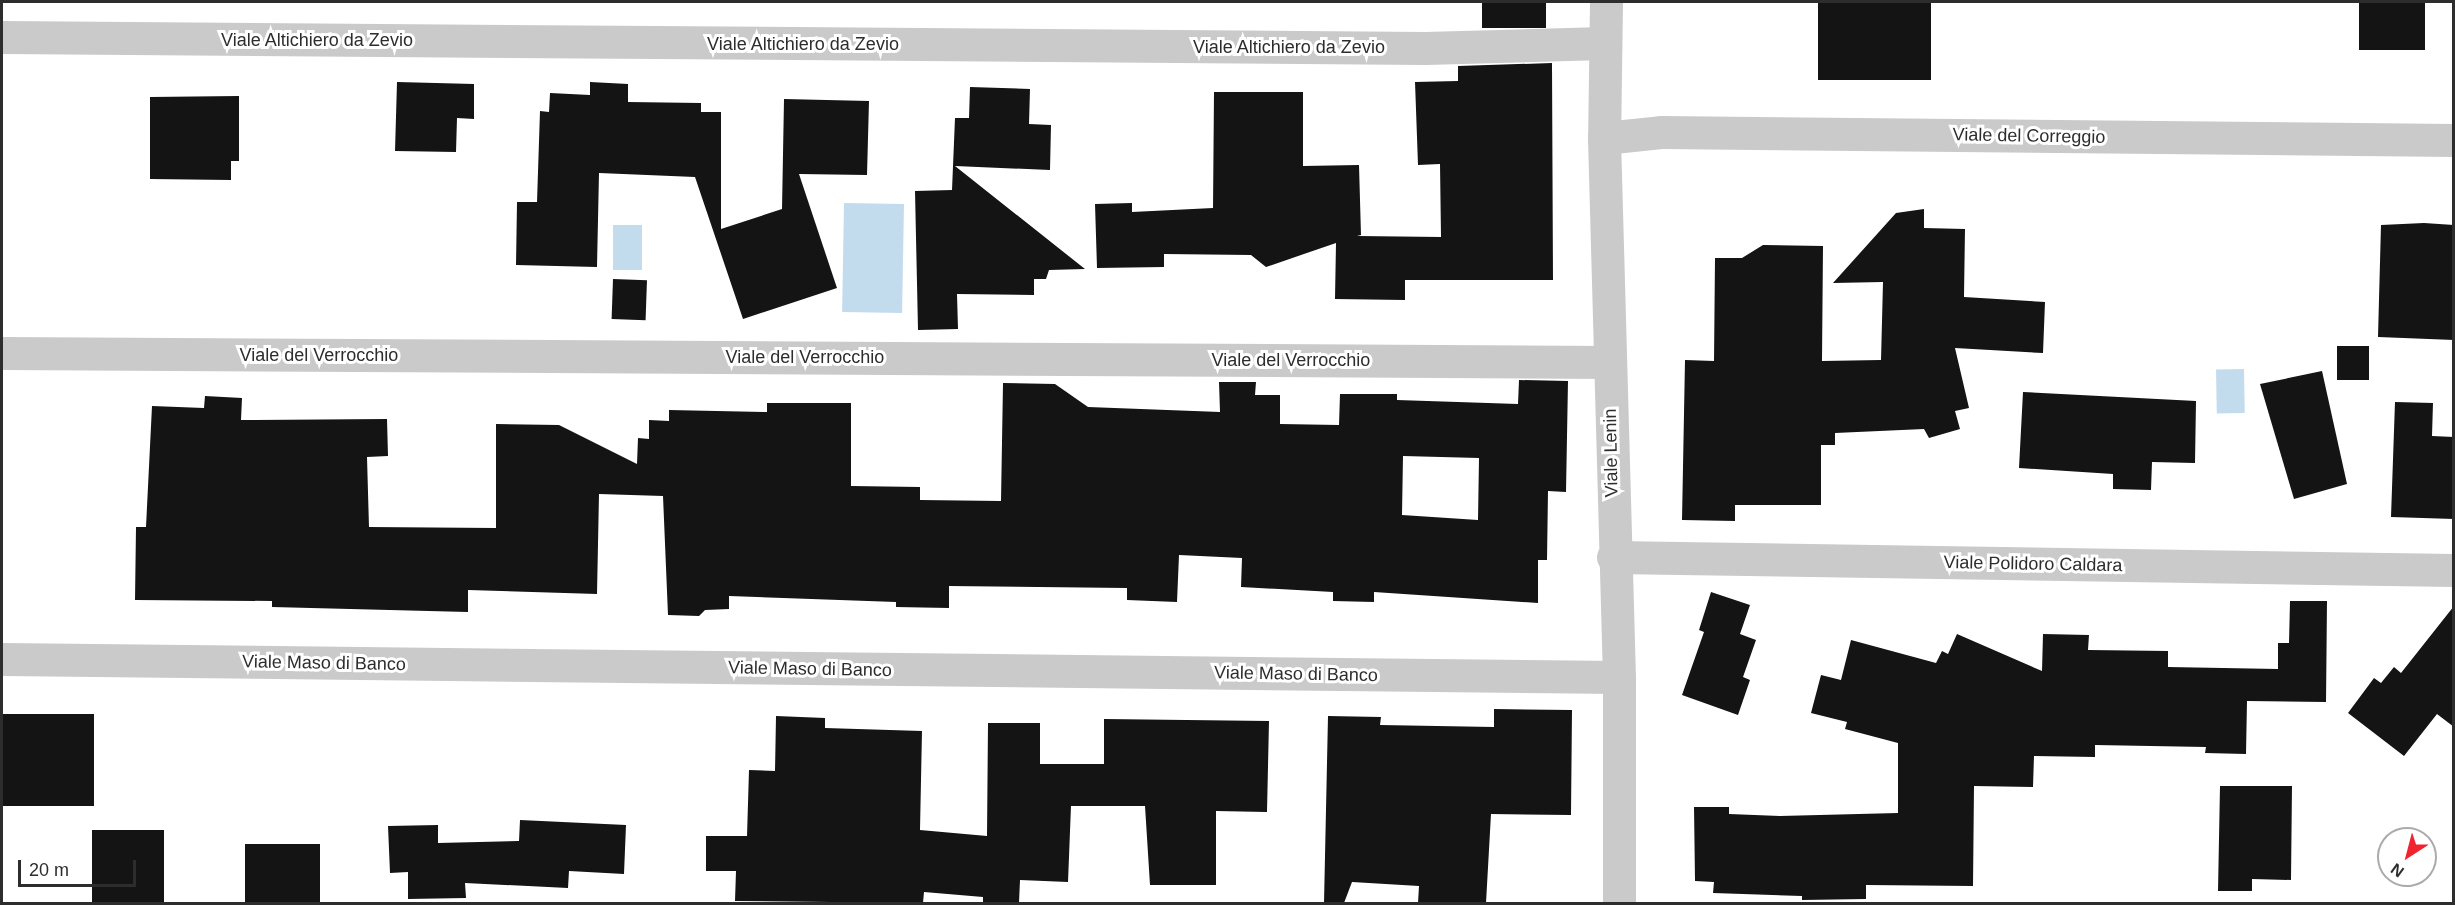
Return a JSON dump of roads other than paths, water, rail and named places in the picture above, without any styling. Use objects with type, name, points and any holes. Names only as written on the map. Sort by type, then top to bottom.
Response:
[{"type":"street","name":"Viale Lenin","points":[[1606,2],[1604,138],[1613,557],[1619,677],[1619,903]]},
{"type":"street","name":"Viale Altichiero da Zevio","points":[[2,38],[1425,48],[1604,43]]},
{"type":"street","name":"Viale del Correggio","points":[[1604,138],[1661,132],[2454,140]]},
{"type":"street","name":"Viale del Verrocchio","points":[[2,353],[1609,362]]},
{"type":"street","name":"Viale Polidoro Caldara","points":[[1613,557],[2454,570]]},
{"type":"street","name":"Viale Maso di Banco","points":[[2,659],[1619,677]]},
{"type":"water","points":[[844,203],[904,204],[902,313],[842,312]]},
{"type":"water","points":[[613,225],[642,225],[642,270],[613,270]]},
{"type":"water","points":[[2216,369],[2244,369],[2245,413],[2217,413]]}]
